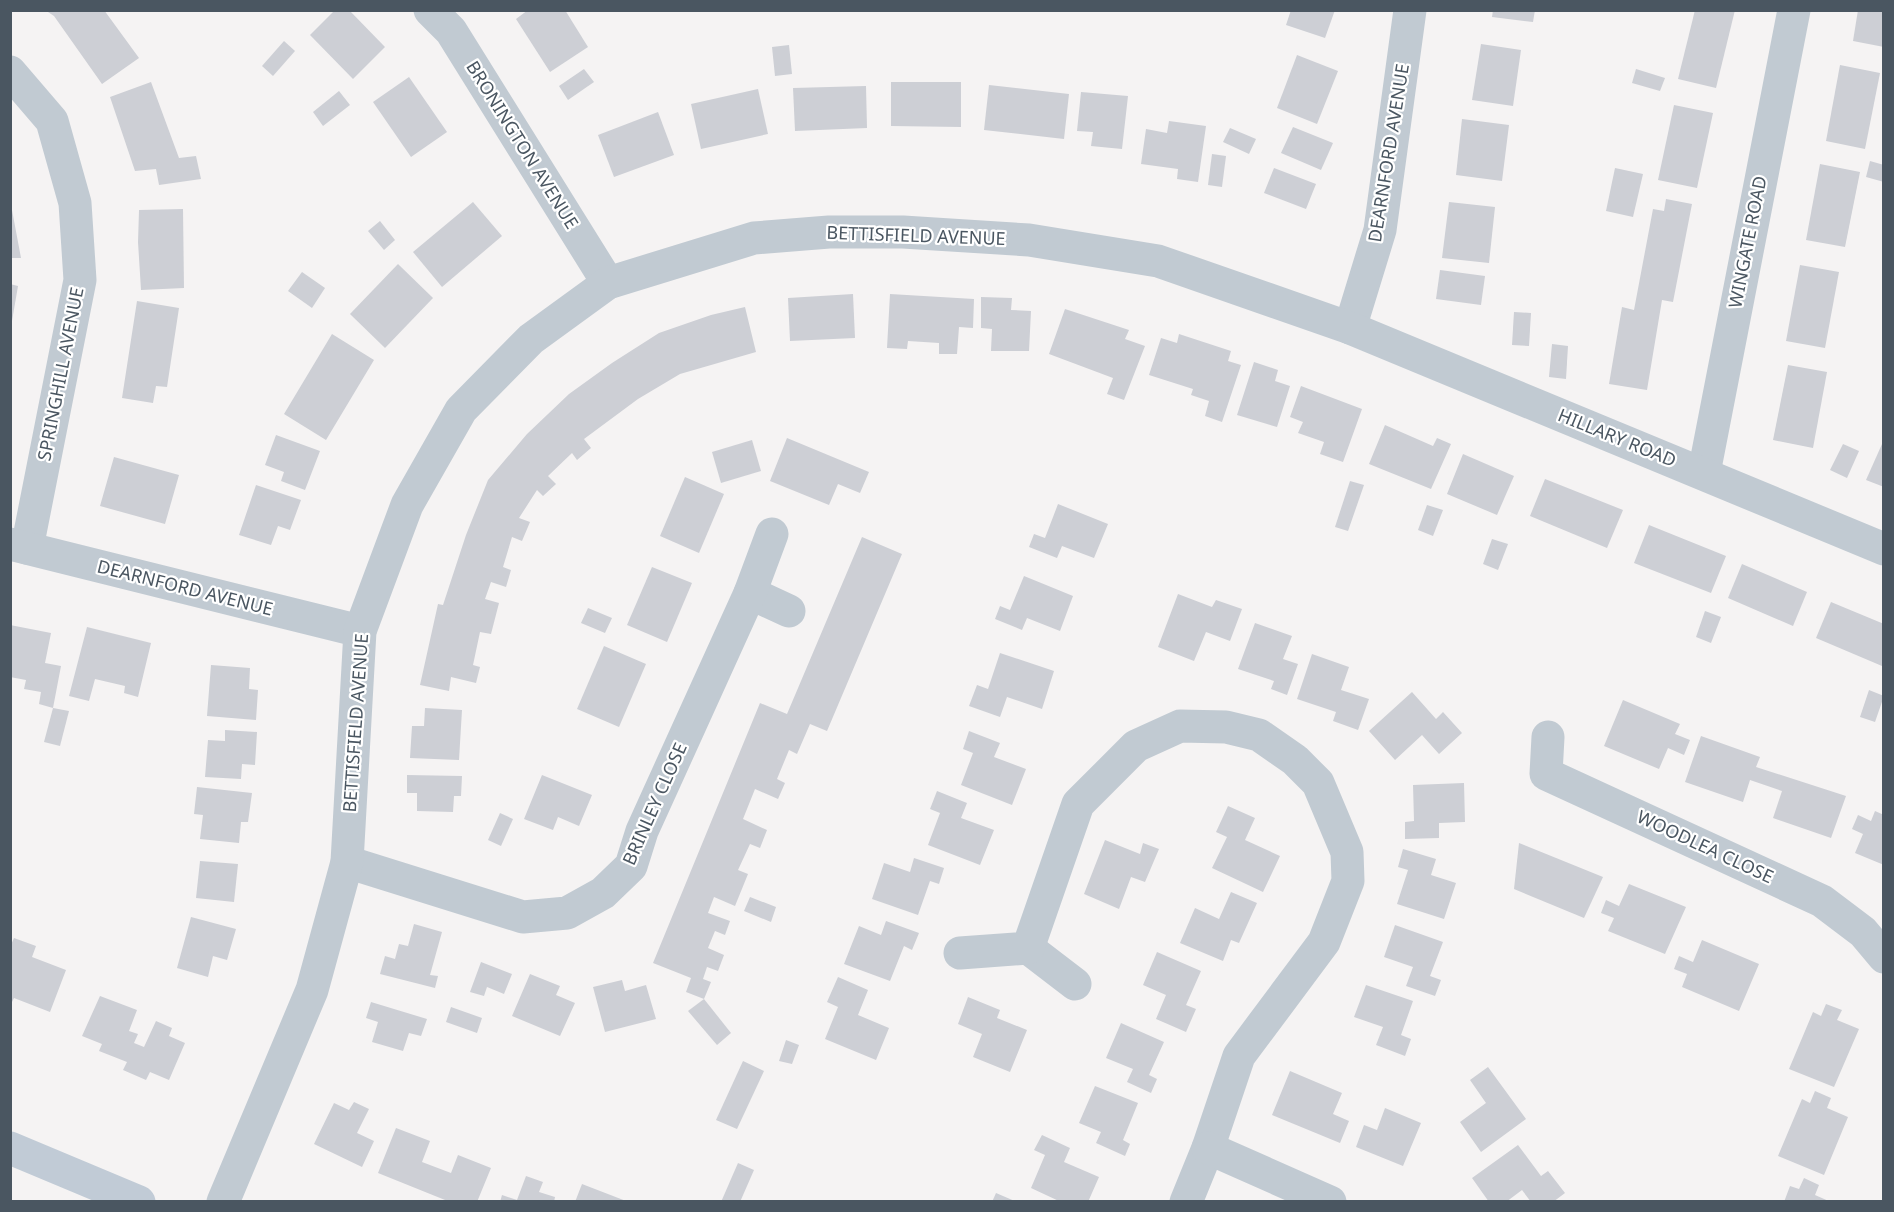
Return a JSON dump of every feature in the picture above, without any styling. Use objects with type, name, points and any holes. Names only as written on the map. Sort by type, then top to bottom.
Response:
[{"type":"street","name":"BRONINGTON AVENUE","points":[[430,10],[451,31],[608,283]]},
{"type":"street","name":"DEARNFORD AVENUE","points":[[1350,328],[1380,230],[1410,10]]},
{"type":"street","name":"WINGATE ROAD","points":[[1704,473],[1794,10]]},
{"type":"street","name":"SPRINGHILL AVENUE","points":[[10,72],[52,121],[75,204],[80,280],[19,546]]},
{"type":"street","name":"BETTISFIELD AVENUE","points":[[224,1202],[312,990],[347,862],[360,631],[406,505],[461,410],[531,339],[608,283],[754,238],[829,232],[903,232],[1018,239],[1158,261],[1350,328]]},
{"type":"street","name":"HILLARY ROAD","points":[[1350,328],[1884,549]]},
{"type":"street","name":"BRINLEY CLOSE","points":[[347,862],[523,917],[567,913],[603,893],[631,866],[642,831],[750,593],[772,534]]},
{"type":"street","name":"DEARNFORD AVENUE","points":[[19,546],[360,631]]},
{"type":"street","points":[[750,593],[789,611]]},
{"type":"street","points":[[1028,948],[1078,804],[1136,746],[1180,726],[1226,727],[1259,735],[1295,760],[1318,783],[1347,852],[1348,881],[1324,942],[1239,1056],[1208,1148],[1186,1202]]},
{"type":"street","name":"WOODLEA CLOSE","points":[[1548,737],[1546,774],[1822,901],[1863,932],[1884,957]]},
{"type":"street","points":[[960,953],[1028,948],[1075,984]]},
{"type":"street","points":[[10,1148],[139,1202]]},
{"type":"street","points":[[1208,1148],[1330,1202]]},
{"type":"building","points":[[45,10],[104,10],[139,58],[102,84],[54,16]]},
{"type":"building","points":[[335,10],[349,10],[385,47],[353,79],[310,35]]},
{"type":"building","points":[[528,10],[565,10],[588,47],[550,72],[516,19]]},
{"type":"building","points":[[1291,10],[1335,10],[1325,38],[1286,25]]},
{"type":"building","points":[[1493,10],[1535,10],[1533,22],[1492,17]]},
{"type":"building","points":[[1695,10],[1735,10],[1716,88],[1678,79]]},
{"type":"building","points":[[1858,10],[1884,10],[1884,47],[1853,41]]},
{"type":"building","points":[[284,41],[295,51],[273,76],[262,66]]},
{"type":"building","points":[[1481,44],[1521,50],[1513,106],[1472,100]]},
{"type":"building","points":[[789,45],[792,74],[775,76],[772,47]]},
{"type":"building","points":[[1297,55],[1338,71],[1317,124],[1277,108]]},
{"type":"building","points":[[1840,65],[1880,73],[1865,149],[1826,141]]},
{"type":"building","points":[[584,69],[594,82],[568,100],[559,86]]},
{"type":"building","points":[[1636,69],[1665,78],[1660,91],[1632,83]]},
{"type":"building","points":[[409,77],[447,132],[411,157],[373,102]]},
{"type":"building","points":[[151,82],[179,158],[196,156],[201,179],[159,185],[156,169],[135,171],[110,97]]},
{"type":"building","points":[[891,82],[961,82],[961,127],[891,126]]},
{"type":"building","points":[[989,85],[1069,94],[1064,139],[984,130]]},
{"type":"building","points":[[866,86],[867,128],[795,131],[793,88]]},
{"type":"building","points":[[758,89],[768,134],[701,149],[691,104]]},
{"type":"building","points":[[339,91],[350,105],[323,126],[313,112]]},
{"type":"building","points":[[1081,92],[1128,96],[1122,149],[1091,146],[1093,132],[1077,131]]},
{"type":"building","points":[[1674,105],[1713,113],[1697,188],[1658,180]]},
{"type":"building","points":[[658,112],[674,155],[614,177],[598,135]]},
{"type":"building","points":[[1462,119],[1509,125],[1502,181],[1456,175]]},
{"type":"building","points":[[1169,121],[1206,126],[1198,182],[1177,179],[1178,169],[1141,164],[1146,129],[1167,133]]},
{"type":"building","points":[[1293,127],[1333,143],[1321,170],[1281,153]]},
{"type":"building","points":[[1230,128],[1256,139],[1249,154],[1223,142]]},
{"type":"building","points":[[1212,154],[1226,156],[1222,187],[1208,185]]},
{"type":"building","points":[[1870,161],[1884,165],[1884,182],[1866,177]]},
{"type":"building","points":[[1820,164],[1860,172],[1845,247],[1806,240]]},
{"type":"building","points":[[1274,168],[1316,184],[1306,209],[1264,193]]},
{"type":"building","points":[[1615,168],[1643,174],[1633,217],[1606,211]]},
{"type":"building","points":[[1666,199],[1692,204],[1673,302],[1662,300],[1647,390],[1609,384],[1622,307],[1634,310],[1653,209],[1664,211]]},
{"type":"building","points":[[473,202],[502,236],[442,287],[413,252]]},
{"type":"building","points":[[1449,202],[1495,207],[1489,263],[1442,258]]},
{"type":"building","points":[[183,209],[184,288],[141,290],[139,210]]},
{"type":"building","points":[[10,210],[12,210],[21,258],[10,258]]},
{"type":"building","points":[[380,221],[395,240],[384,250],[368,231]]},
{"type":"building","points":[[398,264],[433,298],[385,348],[350,314]]},
{"type":"building","points":[[1800,265],[1839,272],[1825,348],[1786,341]]},
{"type":"building","points":[[1440,270],[1485,276],[1481,305],[1436,299]]},
{"type":"building","points":[[302,272],[325,288],[312,308],[288,291]]},
{"type":"building","points":[[10,284],[18,286],[12,321],[10,321]]},
{"type":"building","points":[[853,294],[855,338],[790,341],[788,298]]},
{"type":"building","points":[[890,294],[974,299],[973,328],[959,327],[957,354],[939,354],[939,343],[908,341],[907,349],[887,348]]},
{"type":"building","points":[[981,297],[1012,298],[1011,310],[1031,311],[1029,351],[991,351],[992,329],[981,328]]},
{"type":"building","points":[[137,301],[179,308],[167,387],[156,386],[153,403],[122,398]]},
{"type":"building","points":[[745,307],[756,352],[680,374],[638,399],[584,439],[591,448],[577,460],[572,453],[548,476],[556,484],[543,496],[537,490],[519,518],[530,522],[522,541],[512,537],[503,567],[511,570],[506,587],[491,582],[485,599],[499,603],[491,634],[480,632],[473,665],[480,667],[476,683],[451,677],[449,691],[420,685],[438,604],[443,605],[466,535],[488,480],[527,434],[569,394],[659,333],[711,315]]},
{"type":"building","points":[[1065,309],[1129,330],[1125,339],[1145,346],[1124,400],[1107,394],[1113,378],[1049,354]]},
{"type":"building","points":[[1514,312],[1531,313],[1529,346],[1512,345]]},
{"type":"building","points":[[332,334],[374,360],[326,440],[284,414]]},
{"type":"building","points":[[1179,334],[1231,351],[1228,361],[1241,365],[1222,422],[1205,416],[1209,401],[1191,395],[1193,389],[1149,375],[1161,338],[1177,343]]},
{"type":"building","points":[[1552,344],[1568,346],[1566,379],[1549,377]]},
{"type":"building","points":[[1254,362],[1278,370],[1275,381],[1290,386],[1277,427],[1237,415]]},
{"type":"building","points":[[1788,365],[1827,372],[1813,448],[1773,440]]},
{"type":"building","points":[[1301,386],[1362,409],[1343,462],[1320,454],[1324,442],[1298,433],[1303,422],[1290,417]]},
{"type":"building","points":[[1385,425],[1433,446],[1437,438],[1451,444],[1431,489],[1369,464]]},
{"type":"building","points":[[276,435],[320,451],[305,490],[281,481],[284,472],[265,465]]},
{"type":"building","points":[[787,438],[869,472],[860,493],[838,484],[829,505],[770,481]]},
{"type":"building","points":[[752,440],[761,471],[721,483],[712,452]]},
{"type":"building","points":[[1843,444],[1859,451],[1847,478],[1830,470]]},
{"type":"building","points":[[1882,444],[1884,445],[1884,487],[1866,480]]},
{"type":"building","points":[[1463,454],[1514,476],[1497,515],[1447,494]]},
{"type":"building","points":[[114,457],[179,475],[165,524],[100,506]]},
{"type":"building","points":[[685,477],[724,494],[699,553],[660,536]]},
{"type":"building","points":[[1545,479],[1623,510],[1607,548],[1530,516]]},
{"type":"building","points":[[1350,481],[1364,485],[1348,531],[1335,527]]},
{"type":"building","points":[[256,485],[301,500],[290,530],[278,526],[271,545],[239,535]]},
{"type":"building","points":[[1058,504],[1108,524],[1094,558],[1062,546],[1057,558],[1029,547],[1034,534],[1045,538]]},
{"type":"building","points":[[1427,505],[1443,510],[1433,536],[1418,530]]},
{"type":"building","points":[[1649,525],[1726,556],[1711,593],[1634,563]]},
{"type":"building","points":[[862,537],[902,554],[827,731],[810,724],[797,754],[789,750],[777,779],[785,783],[778,799],[755,789],[743,819],[767,830],[760,848],[750,844],[738,870],[748,874],[735,906],[714,897],[708,913],[730,921],[725,935],[715,931],[708,948],[724,955],[718,971],[707,967],[703,979],[711,982],[704,999],[686,992],[691,978],[653,963],[760,703],[787,714]]},
{"type":"building","points":[[1492,539],[1508,544],[1498,570],[1483,564]]},
{"type":"building","points":[[1742,564],[1807,592],[1793,626],[1728,598]]},
{"type":"building","points":[[652,567],[692,583],[667,642],[627,625]]},
{"type":"building","points":[[1024,576],[1073,596],[1060,631],[1027,618],[1022,630],[995,619],[1000,606],[1010,610]]},
{"type":"building","points":[[1178,594],[1212,607],[1216,600],[1242,609],[1230,641],[1206,632],[1194,661],[1158,647]]},
{"type":"building","points":[[1831,602],[1884,624],[1882,666],[1816,638]]},
{"type":"building","points":[[588,608],[612,618],[605,633],[581,623]]},
{"type":"building","points":[[1705,611],[1721,617],[1711,643],[1696,637]]},
{"type":"building","points":[[1255,623],[1292,636],[1283,659],[1298,664],[1287,695],[1271,689],[1274,681],[1238,669]]},
{"type":"building","points":[[10,625],[51,633],[45,663],[61,666],[53,708],[39,704],[41,692],[24,689],[26,680],[10,677]]},
{"type":"building","points":[[87,627],[151,643],[138,697],[124,693],[125,686],[95,679],[89,701],[69,696]]},
{"type":"building","points":[[604,646],[646,664],[619,727],[577,709]]},
{"type":"building","points":[[1000,653],[1054,671],[1042,709],[1007,697],[1000,717],[969,706],[977,685],[988,689]]},
{"type":"building","points":[[1312,654],[1349,667],[1341,690],[1369,699],[1358,730],[1333,721],[1336,712],[1297,699]]},
{"type":"building","points":[[211,665],[250,668],[249,689],[258,690],[256,720],[207,716]]},
{"type":"building","points":[[1869,690],[1884,696],[1875,722],[1860,717]]},
{"type":"building","points":[[1412,692],[1436,719],[1443,712],[1462,733],[1439,754],[1422,735],[1395,760],[1369,731]]},
{"type":"building","points":[[1623,700],[1680,724],[1675,734],[1690,740],[1684,755],[1668,748],[1659,769],[1604,746]]},
{"type":"building","points":[[53,708],[69,711],[60,746],[44,742]]},
{"type":"building","points":[[425,708],[462,710],[459,760],[410,758],[412,726],[424,726]]},
{"type":"building","points":[[225,730],[257,732],[255,765],[242,764],[241,779],[205,777],[208,740],[225,741]]},
{"type":"building","points":[[969,731],[1000,743],[994,757],[1026,769],[1012,805],[961,785],[973,753],[963,749]]},
{"type":"building","points":[[1701,736],[1760,757],[1756,767],[1846,796],[1831,838],[1773,818],[1782,791],[1750,780],[1743,802],[1685,782]]},
{"type":"building","points":[[407,775],[462,776],[461,796],[454,796],[453,812],[417,811],[417,793],[407,793]]},
{"type":"building","points":[[542,775],[592,795],[579,826],[558,817],[553,830],[524,819]]},
{"type":"building","points":[[1464,783],[1465,822],[1439,823],[1439,838],[1405,839],[1405,822],[1414,821],[1413,785]]},
{"type":"building","points":[[197,787],[252,793],[248,822],[241,822],[239,843],[200,839],[203,815],[194,814]]},
{"type":"building","points":[[937,791],[967,803],[961,818],[994,830],[980,865],[928,845],[940,813],[930,809]]},
{"type":"building","points":[[1228,806],[1255,818],[1245,840],[1280,856],[1263,892],[1212,868],[1227,837],[1216,832]]},
{"type":"building","points":[[1875,811],[1884,815],[1884,865],[1855,853],[1863,834],[1852,829],[1858,815],[1871,821]]},
{"type":"building","points":[[500,813],[513,819],[501,846],[488,840]]},
{"type":"building","points":[[1105,840],[1140,854],[1143,843],[1159,849],[1145,882],[1131,877],[1119,909],[1084,894]]},
{"type":"building","points":[[1519,843],[1603,877],[1584,918],[1514,889]]},
{"type":"building","points":[[1403,849],[1436,859],[1431,875],[1456,883],[1444,919],[1397,904],[1408,870],[1398,867]]},
{"type":"building","points":[[914,858],[944,868],[939,884],[930,881],[918,915],[872,899],[884,863],[910,872]]},
{"type":"building","points":[[200,861],[238,864],[234,902],[196,898]]},
{"type":"building","points":[[1629,884],[1686,907],[1665,954],[1608,931],[1614,918],[1601,913],[1606,900],[1619,906]]},
{"type":"building","points":[[1231,892],[1257,903],[1239,943],[1231,940],[1223,961],[1180,943],[1195,908],[1219,919]]},
{"type":"building","points":[[750,897],[776,907],[771,922],[744,911]]},
{"type":"building","points":[[191,917],[236,929],[227,960],[213,956],[208,977],[177,968]]},
{"type":"building","points":[[886,921],[919,933],[912,950],[904,946],[890,981],[844,964],[859,926],[881,935]]},
{"type":"building","points":[[414,924],[442,932],[430,975],[438,976],[435,988],[380,974],[385,956],[395,959],[399,944],[408,946]]},
{"type":"building","points":[[1395,925],[1443,942],[1430,976],[1441,980],[1435,996],[1406,986],[1413,967],[1384,957]]},
{"type":"building","points":[[14,938],[36,946],[32,957],[66,970],[50,1012],[14,998],[10,1006],[10,947]]},
{"type":"building","points":[[1702,940],[1759,964],[1739,1011],[1682,987],[1687,974],[1674,969],[1679,956],[1693,962]]},
{"type":"building","points":[[1157,952],[1201,971],[1186,1005],[1196,1009],[1186,1032],[1156,1019],[1166,995],[1143,985]]},
{"type":"building","points":[[481,962],[512,974],[504,994],[487,987],[484,996],[470,992]]},
{"type":"building","points":[[530,974],[560,986],[556,995],[575,1003],[560,1036],[512,1016]]},
{"type":"building","points":[[838,977],[868,990],[858,1015],[889,1028],[876,1060],[825,1039],[838,1007],[827,1002]]},
{"type":"building","points":[[622,980],[625,991],[646,985],[656,1019],[605,1032],[593,987]]},
{"type":"building","points":[[1366,985],[1413,1001],[1401,1035],[1411,1039],[1405,1056],[1376,1045],[1383,1027],[1354,1017]]},
{"type":"building","points":[[100,996],[137,1010],[129,1031],[138,1034],[134,1043],[144,1047],[156,1021],[172,1028],[169,1036],[185,1043],[169,1080],[150,1072],[146,1080],[123,1070],[127,1062],[99,1051],[102,1044],[82,1036]]},
{"type":"building","points":[[968,997],[1000,1010],[997,1018],[1027,1030],[1010,1072],[973,1057],[982,1034],[958,1024]]},
{"type":"building","points":[[704,999],[731,1033],[717,1045],[688,1011]]},
{"type":"building","points":[[371,1002],[427,1019],[421,1036],[409,1033],[403,1051],[372,1042],[378,1022],[366,1018]]},
{"type":"building","points":[[1826,1004],[1842,1010],[1837,1020],[1859,1029],[1834,1087],[1789,1069],[1813,1012],[1821,1016]]},
{"type":"building","points":[[451,1007],[482,1018],[477,1033],[446,1022]]},
{"type":"building","points":[[1121,1023],[1164,1042],[1149,1075],[1157,1079],[1151,1093],[1127,1082],[1133,1069],[1106,1058]]},
{"type":"building","points":[[786,1040],[799,1045],[792,1064],[779,1061]]},
{"type":"building","points":[[743,1061],[764,1071],[737,1129],[716,1120]]},
{"type":"building","points":[[1488,1067],[1526,1119],[1481,1152],[1460,1122],[1486,1103],[1470,1080]]},
{"type":"building","points":[[1290,1071],[1342,1093],[1333,1114],[1349,1121],[1340,1143],[1272,1115]]},
{"type":"building","points":[[1095,1086],[1138,1103],[1123,1140],[1130,1144],[1125,1156],[1096,1143],[1101,1132],[1079,1123]]},
{"type":"building","points":[[1815,1091],[1831,1098],[1827,1108],[1848,1117],[1824,1175],[1778,1156],[1802,1099],[1810,1103]]},
{"type":"building","points":[[354,1102],[369,1109],[357,1133],[374,1141],[362,1167],[314,1144],[334,1103],[349,1110]]},
{"type":"building","points":[[1385,1108],[1421,1123],[1403,1166],[1356,1147],[1364,1125],[1377,1130]]},
{"type":"building","points":[[396,1128],[430,1141],[422,1162],[451,1173],[458,1155],[491,1168],[477,1202],[450,1202],[378,1173]]},
{"type":"building","points":[[1042,1135],[1070,1148],[1064,1162],[1099,1177],[1088,1202],[1061,1202],[1031,1188],[1045,1155],[1034,1150]]},
{"type":"building","points":[[1518,1145],[1541,1176],[1548,1171],[1565,1193],[1553,1202],[1531,1202],[1522,1190],[1506,1202],[1489,1202],[1472,1178]]},
{"type":"building","points":[[738,1163],[754,1170],[740,1202],[721,1202]]},
{"type":"building","points":[[526,1176],[543,1182],[539,1192],[555,1197],[554,1202],[500,1202],[502,1195],[517,1200]]},
{"type":"building","points":[[1804,1178],[1819,1185],[1815,1195],[1831,1202],[1784,1202],[1790,1186],[1799,1189]]},
{"type":"building","points":[[582,1184],[626,1201],[626,1202],[575,1202]]},
{"type":"building","points":[[996,1193],[1017,1202],[992,1202]]}]
